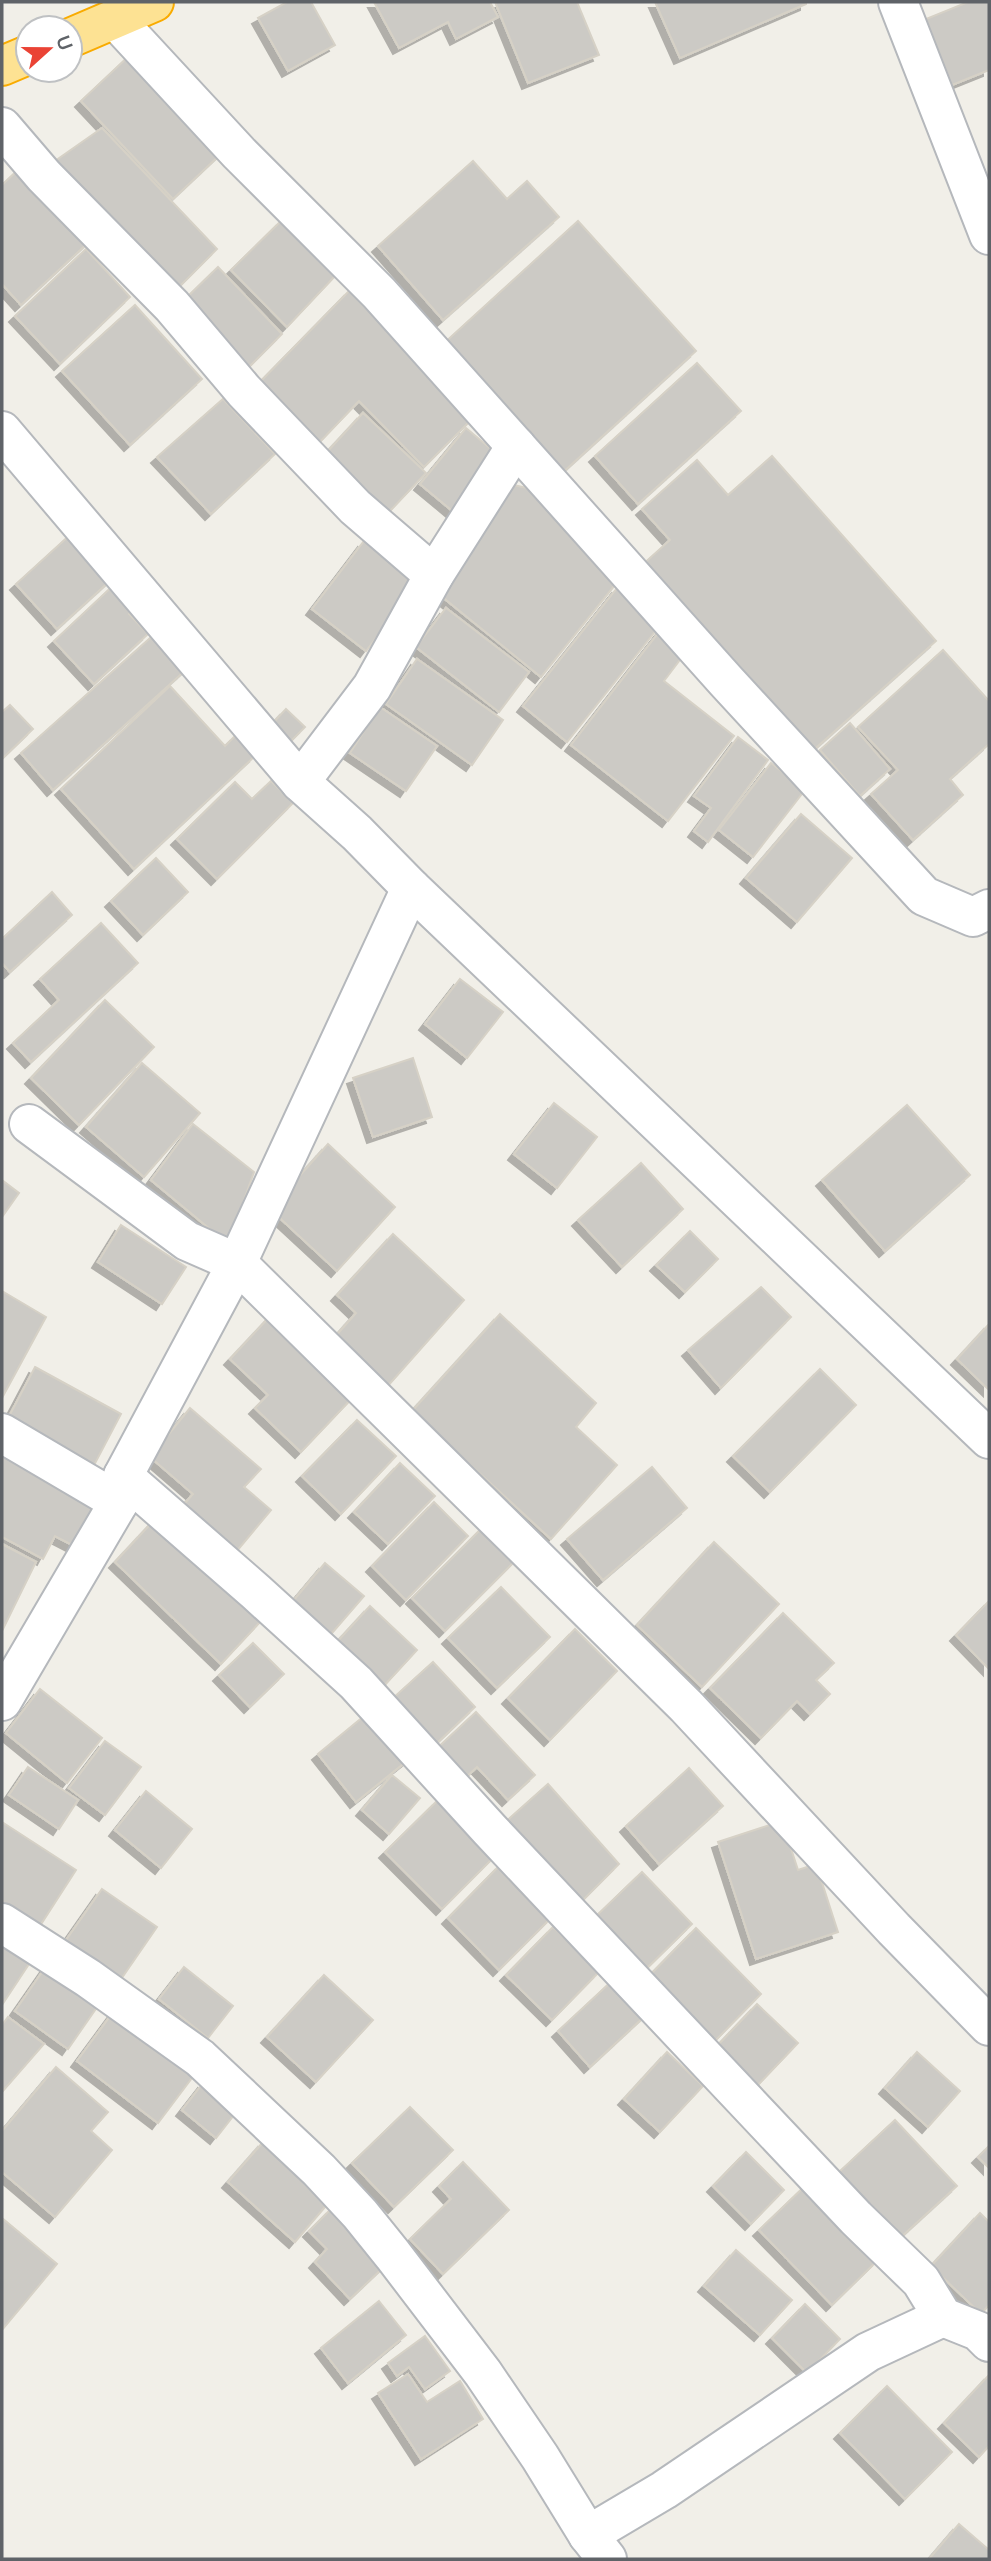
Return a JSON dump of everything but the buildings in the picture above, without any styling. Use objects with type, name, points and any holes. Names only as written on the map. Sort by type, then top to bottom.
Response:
[{"type":"highway","points":[[84,32],[154,2]]},
{"type":"street","points":[[898,2],[989,236]]},
{"type":"street","points":[[115,19],[239,153],[379,293],[726,681],[924,896],[973,917],[989,909]]},
{"type":"street","points":[[2,127],[44,176],[172,306],[244,391],[355,507],[435,575]]},
{"type":"street","points":[[2,431],[300,782],[357,833],[411,888],[989,1439]]},
{"type":"street","points":[[300,782],[372,687],[435,575],[516,446]]},
{"type":"street","points":[[2,1701],[121,1489],[237,1263],[411,888]]},
{"type":"street","points":[[29,1124],[187,1241],[237,1263],[686,1706],[894,1929],[989,2026]]},
{"type":"street","points":[[2,1433],[121,1489],[256,1592],[356,1684],[489,1830],[856,2218],[921,2281],[943,2317],[978,2331],[989,2342]]},
{"type":"street","points":[[2,1923],[88,1978],[200,2058],[319,2170],[360,2214],[483,2373],[597,2547],[664,2490],[868,2352],[943,2317]]}]
